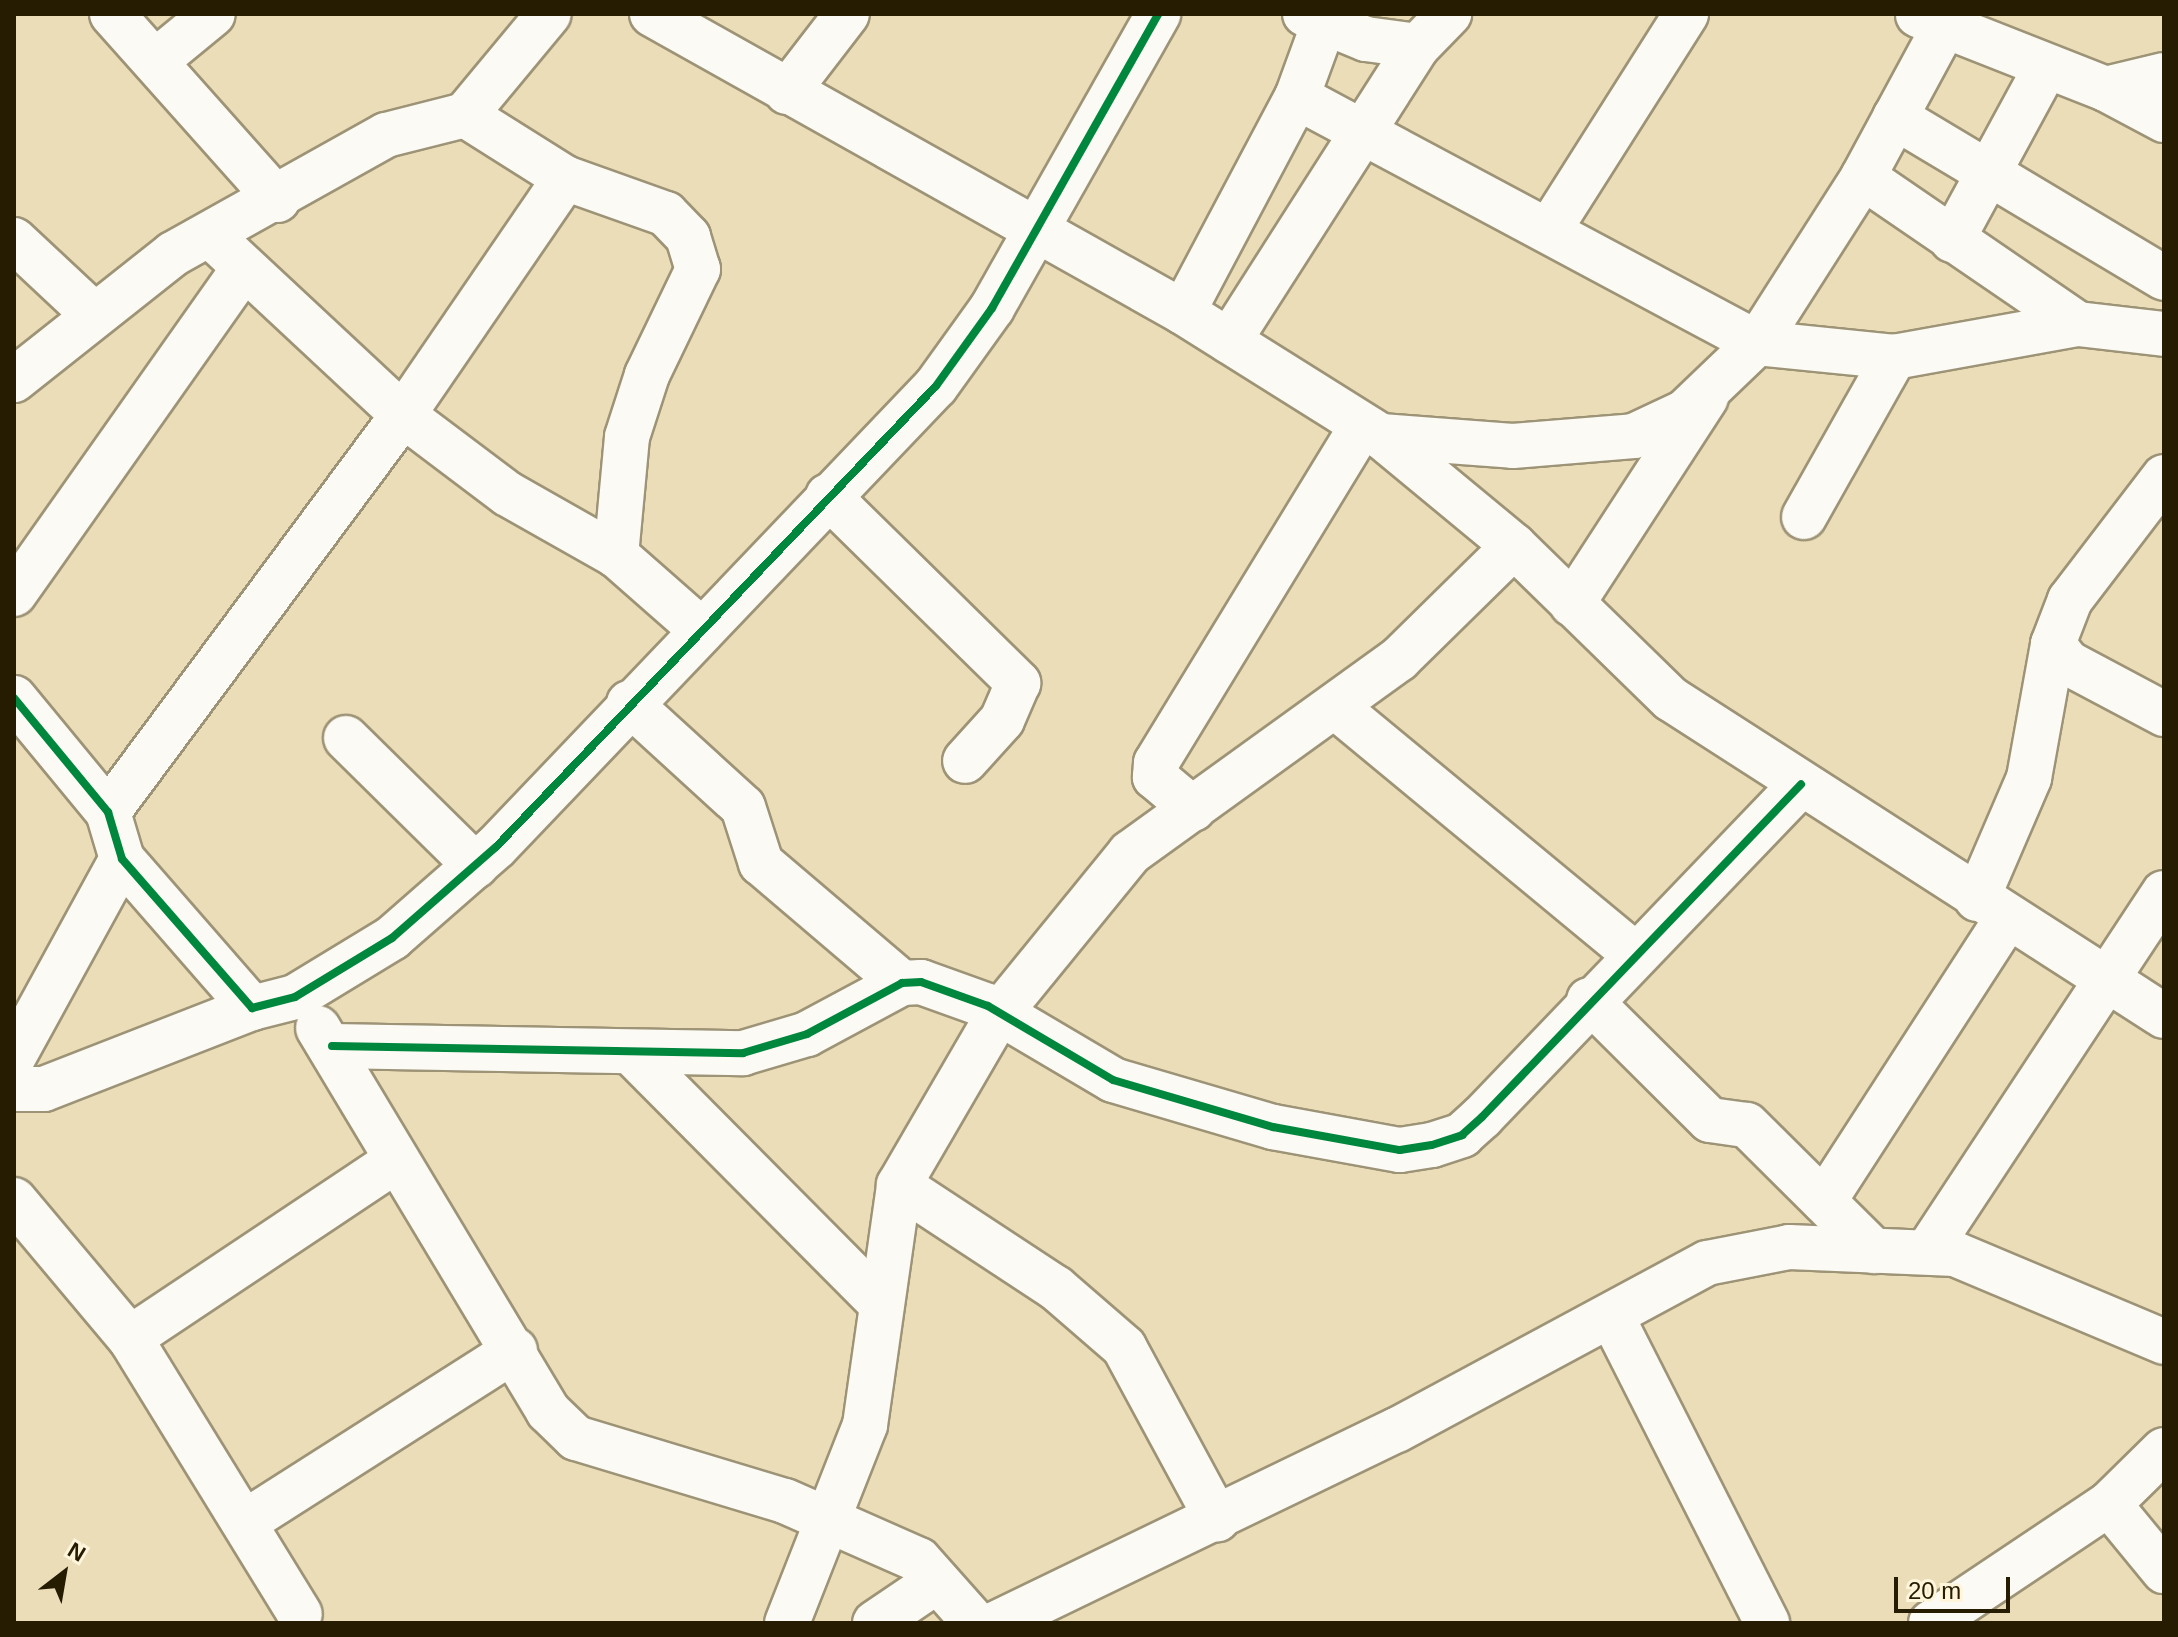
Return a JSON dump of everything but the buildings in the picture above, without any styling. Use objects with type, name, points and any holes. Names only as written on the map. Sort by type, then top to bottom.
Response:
[{"type":"street","points":[[112,14],[157,60],[278,200]]},
{"type":"street","points":[[157,60],[213,14]]},
{"type":"street","points":[[14,380],[92,313],[173,254],[212,237],[386,135],[465,115],[549,14]]},
{"type":"street","points":[[652,14],[709,26],[787,92],[1035,233],[1183,312],[1371,431],[1514,546],[1671,699],[2109,984],[2164,1016]]},
{"type":"street","points":[[787,92],[847,14]]},
{"type":"street","points":[[14,1089],[44,1089],[252,1008],[295,997],[392,938],[476,866],[698,627],[936,386],[1035,233],[1158,14]]},
{"type":"street","points":[[1229,341],[1358,132],[1418,46],[1449,14]]},
{"type":"street","points":[[1551,227],[1686,14]]},
{"type":"street","points":[[1183,312],[1297,97],[1314,20],[1418,46]]},
{"type":"street","points":[[1371,431],[1585,445],[1634,436],[1685,412],[1757,343],[1863,177],[1895,117],[1930,21],[2106,89],[2164,120]]},
{"type":"street","points":[[1952,240],[2046,67]]},
{"type":"street","points":[[2106,89],[2164,75]]},
{"type":"street","points":[[1297,97],[1358,132],[1551,227],[1757,343],[1894,357],[2078,324],[2164,334]]},
{"type":"street","points":[[465,115],[565,178],[666,214],[688,237],[698,269],[647,375],[627,437],[616,555]]},
{"type":"street","points":[[1895,117],[2164,278]]},
{"type":"street","points":[[1863,177],[2078,324]]},
{"type":"street","points":[[108,812],[403,415],[565,178]]},
{"type":"street","points":[[212,237],[242,271],[403,415],[508,494],[616,555],[698,627]]},
{"type":"street","points":[[14,240],[92,313]]},
{"type":"street","points":[[14,594],[242,271]]},
{"type":"street","points":[[1804,517],[1894,357]]},
{"type":"street","points":[[1572,604],[1713,385]]},
{"type":"street","points":[[1193,809],[1155,777],[1156,763],[1371,431]]},
{"type":"street","points":[[1824,1201],[1992,908],[2029,778],[2053,644],[2070,600],[2164,477]]},
{"type":"street","points":[[828,496],[1018,683],[1002,720],[965,761]]},
{"type":"street","points":[[787,1623],[869,1412],[899,1185],[998,1015],[1130,853],[1337,708],[1514,546]]},
{"type":"street","points":[[2053,644],[2068,663],[2164,714]]},
{"type":"street","points":[[14,698],[108,812],[122,859],[252,1008]]},
{"type":"street","points":[[629,703],[743,807],[761,863],[902,983],[955,991],[1113,1080],[1273,1127],[1400,1150],[1462,1135],[1633,953],[1801,784]]},
{"type":"street","points":[[1337,708],[1633,953]]},
{"type":"street","points":[[346,738],[476,866]]},
{"type":"street","points":[[14,1056],[122,859]]},
{"type":"street","points":[[1927,1252],[2109,984],[2126,943],[2164,893]]},
{"type":"street","points":[[332,1046],[743,1053],[807,1034],[902,983]]},
{"type":"street","points":[[295,997],[332,1046],[395,1161],[515,1350],[548,1411],[576,1438],[829,1519],[919,1560],[975,1623]]},
{"type":"street","points":[[1589,1000],[1710,1120],[1747,1125],[1874,1251]]},
{"type":"street","points":[[632,1053],[881,1304]]},
{"type":"street","points":[[130,1338],[395,1161]]},
{"type":"street","points":[[899,1185],[1056,1288],[1124,1347],[1217,1519]]},
{"type":"street","points":[[14,1200],[130,1338],[300,1614]]},
{"type":"street","points":[[997,1623],[1217,1519],[1613,1319],[1707,1263],[1789,1247],[1955,1254],[2164,1342]]},
{"type":"street","points":[[1613,1319],[1767,1623]]},
{"type":"street","points":[[245,1522],[515,1350]]},
{"type":"street","points":[[1950,1617],[2109,1504],[2164,1450]]},
{"type":"street","points":[[2109,1504],[2164,1571]]},
{"type":"street","points":[[875,1623],[937,1581]]},
{"type":"cycle path","points":[[14,698],[108,812],[122,859],[252,1008],[295,997],[392,938],[496,847],[936,386],[992,308],[1158,14]]},
{"type":"cycle path","points":[[332,1046],[743,1053],[807,1034],[902,983],[921,982],[988,1006],[1113,1080],[1273,1127],[1400,1150],[1432,1145],[1462,1135],[1482,1117],[1801,784]]}]
